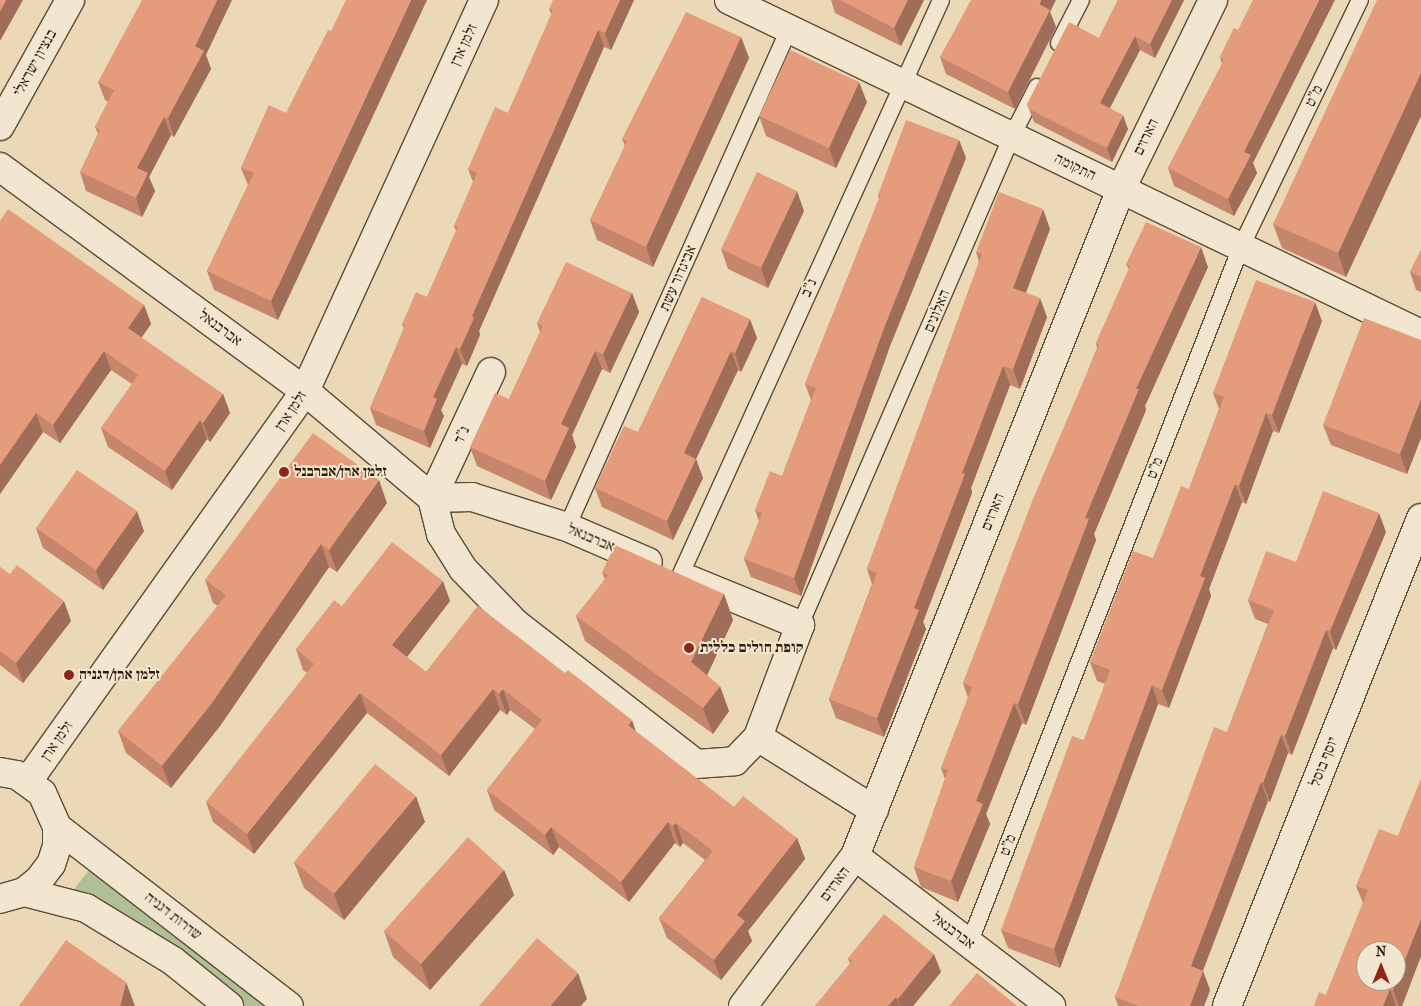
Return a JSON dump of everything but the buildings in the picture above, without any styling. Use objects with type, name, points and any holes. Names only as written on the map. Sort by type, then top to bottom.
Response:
[{"type":"street","name":"בנציון ישראלי","points":[[0,126],[70,0]]},
{"type":"street","name":"זלמן ארן","points":[[8,773],[305,391],[484,0]]},
{"type":"street","name":"התקומה","points":[[730,0],[1421,334]]},
{"type":"street","name":"הארזים","points":[[743,1006],[855,856],[1121,189],[1213,0]]},
{"type":"street","name":"אברבנאל","points":[[0,167],[305,391],[432,498],[472,497],[567,527],[800,625]]},
{"type":"street","name":"נ\"ד","points":[[432,498],[491,372]]},
{"type":"street","points":[[432,498],[441,534],[463,569],[515,623],[696,764],[735,761],[758,737],[800,625]]},
{"type":"street","name":"יוסף בוסל","points":[[1228,1006],[1421,518]]},
{"type":"street","points":[[758,737],[874,810]]},
{"type":"street","points":[[8,773],[42,793],[52,809],[57,826],[57,846],[50,864],[40,880],[12,895]]},
{"type":"street","name":"שדרות דגניה","points":[[57,826],[289,1006]]},
{"type":"street","name":"אברבנאל","points":[[855,856],[1051,1006]]},
{"type":"street","points":[[12,895],[86,908],[173,961],[229,1006]]},
{"type":"lane","name":"נ\"ב","points":[[680,576],[901,83],[941,0]]},
{"type":"lane","name":"האלונים","points":[[800,625],[1012,136],[1081,0]]},
{"type":"lane","name":"מ\"ט","points":[[969,944],[1241,247],[1360,0]]},
{"type":"lane","name":"אביגדור עשת","points":[[567,527],[789,29]]},
{"type":"green space","points":[[94,864],[278,1006],[242,1006],[173,950],[71,893]]},
{"type":"place","name":"זלמן ארן/אברבנל","points":[[284,472]]},
{"type":"place","name":"קופת חולים כללית","points":[[689,648]]},
{"type":"place","name":"זלמן ארן/דגניה","points":[[69,675]]}]
